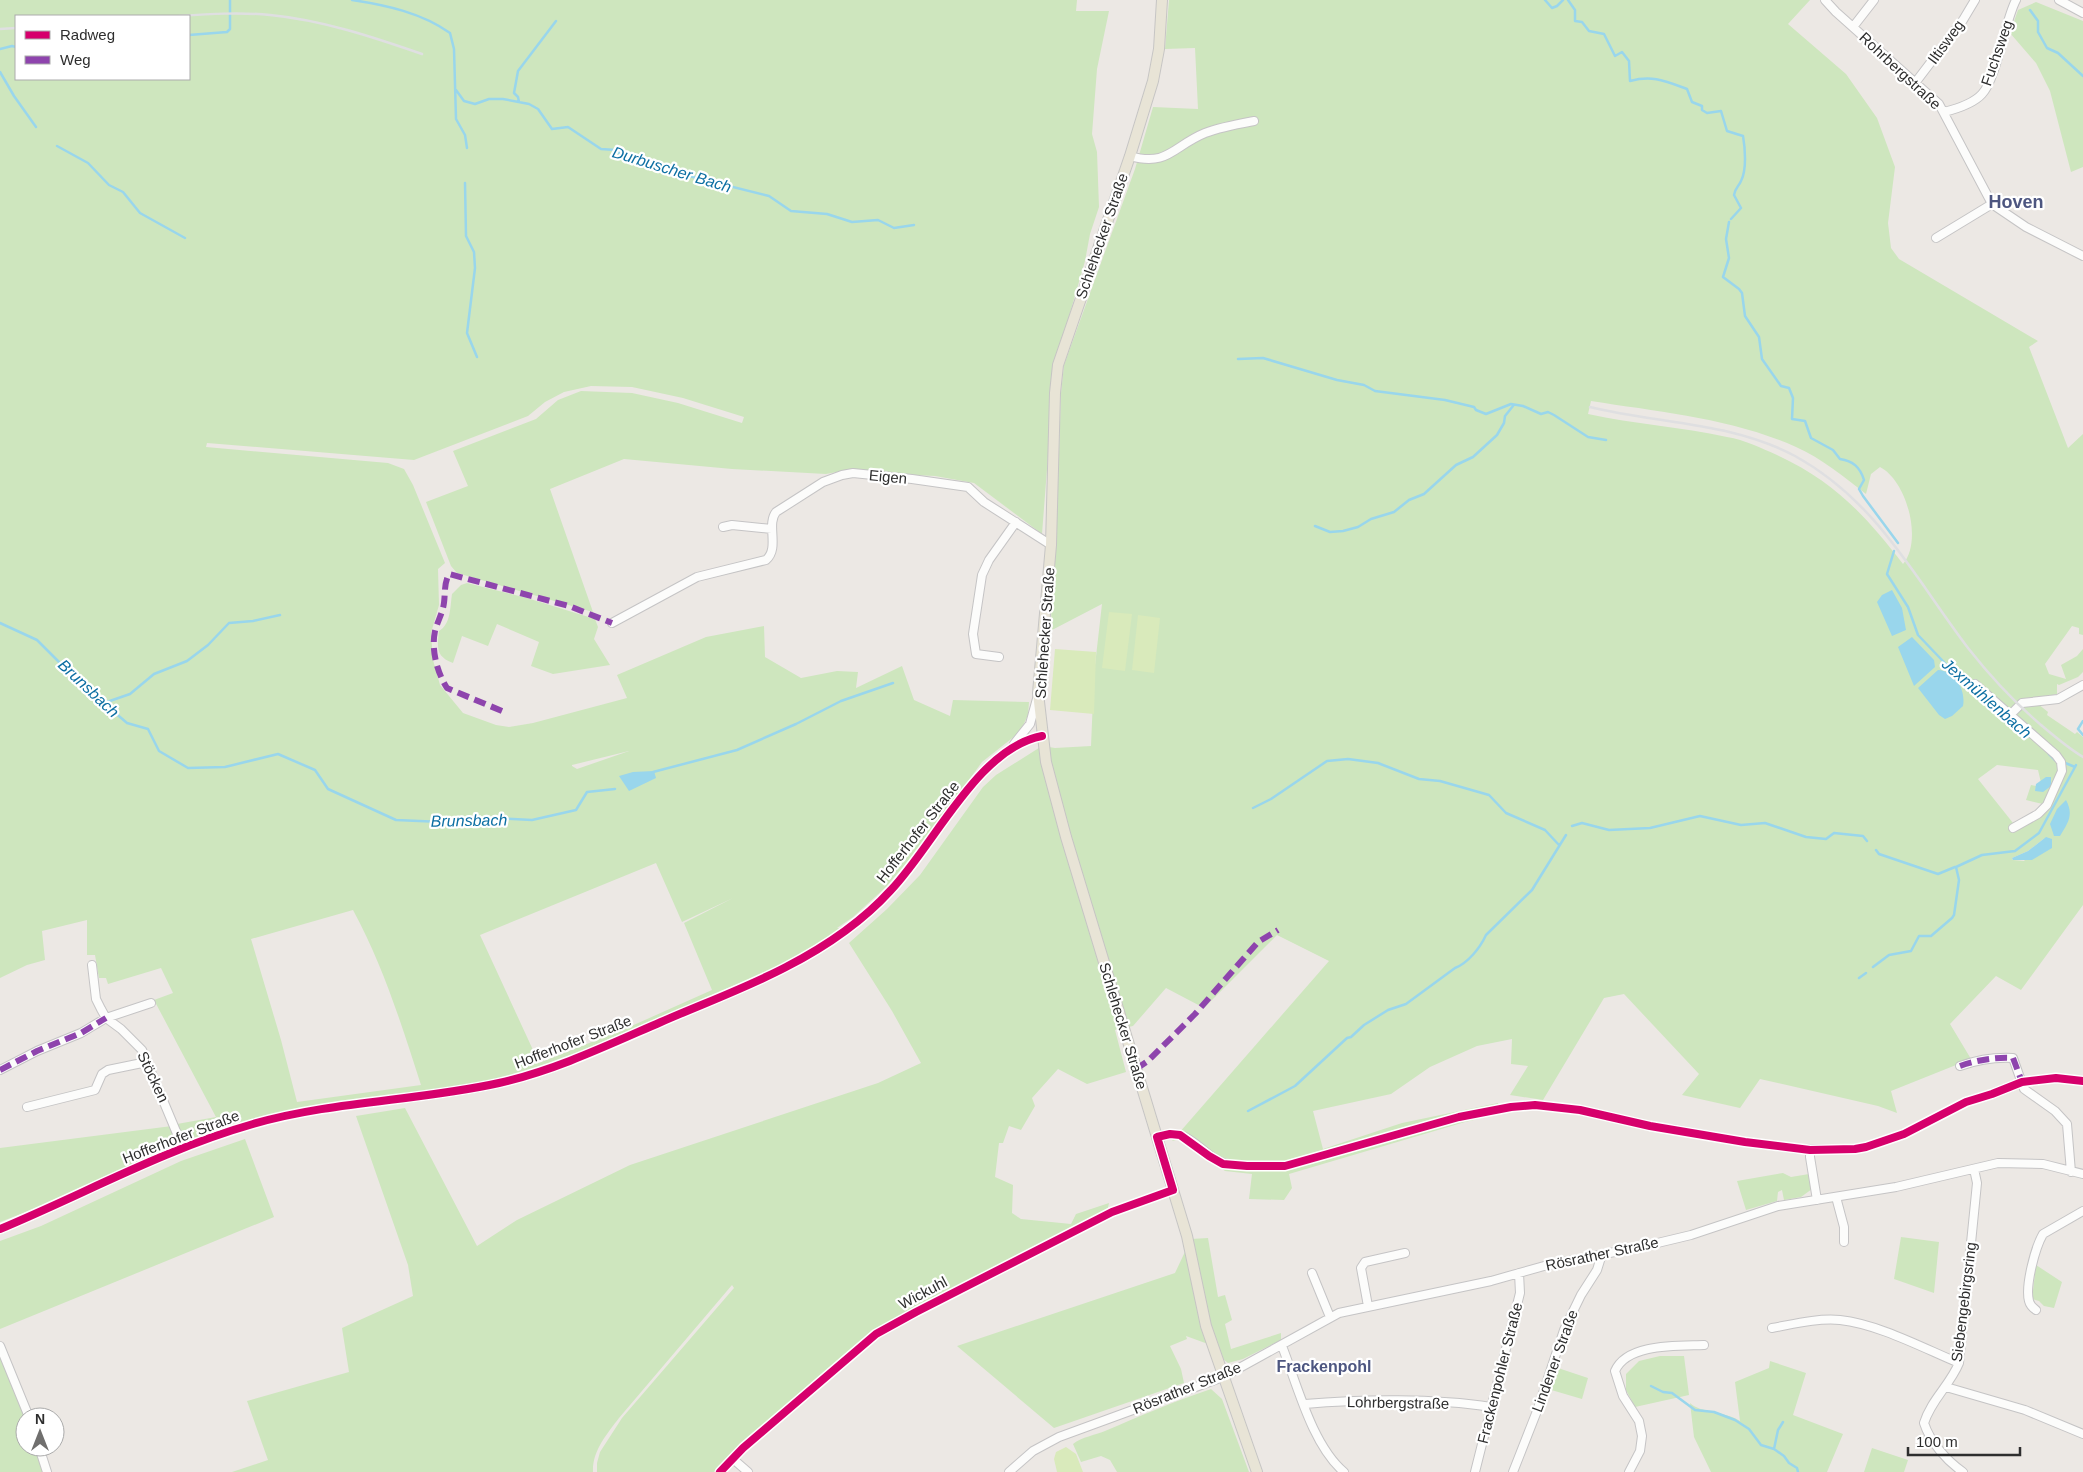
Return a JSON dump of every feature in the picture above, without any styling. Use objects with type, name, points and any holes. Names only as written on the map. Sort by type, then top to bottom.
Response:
[{"type":"main road","name":"Schlehecker Straße","points":[[1162,0],[1159,49],[1155,72],[1130,156],[1058,365],[1055,401],[1051,545],[1038,693],[1046,762],[1066,837],[1187,1236],[1206,1326],[1257,1472]]},
{"type":"street","name":"Rohrbergstraße","points":[[1825,0],[1939,104],[1992,204],[2026,227],[2083,256]]},
{"type":"street","points":[[1853,27],[1874,0]]},
{"type":"street","name":"Iltisweg","points":[[1915,83],[1963,20],[1975,0]]},
{"type":"street","name":"Fuchsweg","points":[[1944,112],[1955,110],[1983,93],[2016,0]]},
{"type":"street","points":[[2059,0],[2083,13]]},
{"type":"street","points":[[1130,156],[1142,159],[1158,159],[1204,133],[1230,125],[1254,121]]},
{"type":"street","points":[[1936,238],[1992,204]]},
{"type":"street","name":"Eigen","points":[[612,623],[697,577],[766,560],[770,556],[772,547],[773,517],[776,512],[823,482],[853,473],[968,487],[984,502],[1051,545]]},
{"type":"street","points":[[999,658],[976,654],[973,634],[984,568],[1016,522]]},
{"type":"street","points":[[723,527],[732,525],[772,528]]},
{"type":"street","points":[[2010,715],[2022,703],[2058,699],[2083,682]]},
{"type":"street","points":[[1975,684],[2056,755],[2061,762],[2062,771],[2048,805],[2038,814],[2013,828]]},
{"type":"street","points":[[1007,751],[1030,724],[1038,693]]},
{"type":"street","name":"Hofferhofer Straße","points":[[0,1229],[183,1148],[234,1129],[297,1114],[482,1086],[523,1077],[585,1055],[778,971],[832,941],[878,903],[914,865],[974,782],[1007,751],[1030,739],[1042,736]]},
{"type":"street","name":"Stöcken","points":[[92,965],[96,999],[106,1018],[132,1039],[142,1050],[183,1148]]},
{"type":"street","points":[[0,1070],[37,1051],[81,1033],[106,1018],[151,1003]]},
{"type":"street","points":[[1960,1066],[1970,1062],[1996,1058],[2013,1058],[2024,1089],[2055,1111],[2067,1124],[2071,1172]]},
{"type":"street","points":[[27,1107],[95,1090],[102,1074],[108,1070],[147,1062]]},
{"type":"street","points":[[1671,1129],[1745,1142],[1810,1150],[1855,1149],[1904,1134],[1966,1102],[2022,1082],[2056,1078],[2083,1081]]},
{"type":"street","points":[[1157,1137],[1170,1134],[1180,1135],[1216,1161],[1230,1165]]},
{"type":"street","points":[[1810,1150],[1817,1200]]},
{"type":"street","name":"Rösrather Straße","points":[[1009,1472],[1032,1451],[1059,1437],[1223,1377],[1282,1346],[1330,1317],[1368,1306],[1645,1246],[1690,1235],[1778,1206],[1896,1186],[1998,1163],[2030,1162],[2083,1174]]},
{"type":"street","name":"Siebengebirgsring","points":[[1964,1472],[1952,1464],[1933,1440],[1924,1423],[1930,1408],[1946,1387],[1959,1363],[1977,1182],[1974,1169]]},
{"type":"street","name":"Wickuhl","points":[[720,1472],[876,1334],[950,1294],[1112,1212],[1173,1190]]},
{"type":"street","points":[[1836,1197],[1844,1227],[1844,1242]]},
{"type":"street","points":[[2036,1310],[2029,1300],[2032,1271],[2042,1234],[2083,1211]]},
{"type":"street","points":[[1368,1306],[1361,1268],[1365,1262],[1404,1253]]},
{"type":"street","name":"Lindener Straße","points":[[1513,1472],[1537,1411],[1564,1330],[1597,1270],[1602,1254]]},
{"type":"street","points":[[1312,1273],[1330,1317]]},
{"type":"street","name":"Frackenpohler Straße","points":[[1475,1472],[1520,1293],[1519,1274]]},
{"type":"street","points":[[1772,1328],[1810,1321],[1839,1320],[1857,1323],[1959,1363]]},
{"type":"street","points":[[1629,1472],[1640,1451],[1642,1436],[1639,1421],[1623,1396],[1614,1371],[1619,1362],[1638,1352],[1657,1347],[1704,1345]]},
{"type":"street","points":[[0,1346],[25,1407]]},
{"type":"street","points":[[1282,1346],[1317,1437],[1328,1454],[1344,1472]]},
{"type":"street","points":[[1946,1387],[2025,1410],[2083,1434]]},
{"type":"street","name":"Lohrbergstraße","points":[[1304,1404],[1415,1402],[1475,1404],[1491,1407]]},
{"type":"street","points":[[43,1457],[48,1472]]},
{"type":"street","points":[[733,1459],[748,1472]]},
{"type":"green space","points":[[0,0],[1077,0],[1076,11],[1109,11],[1097,69],[1092,134],[1097,152],[1099,207],[1055,365],[1042,534],[974,483],[935,476],[872,473],[853,469],[826,474],[732,469],[624,459],[550,489],[593,612],[457,573],[451,566],[426,502],[468,486],[453,451],[536,419],[558,400],[581,391],[632,393],[678,403],[742,423],[744,417],[683,398],[632,387],[591,386],[564,392],[545,402],[528,416],[414,460],[207,443],[206,447],[388,463],[404,469],[413,485],[445,563],[438,569],[439,605],[431,633],[433,660],[440,685],[463,713],[496,725],[509,727],[533,723],[627,698],[617,675],[706,637],[764,626],[765,657],[801,678],[837,671],[858,672],[856,688],[902,666],[914,700],[950,716],[953,700],[1029,702],[1028,715],[1020,732],[982,762],[923,843],[886,887],[853,917],[837,928],[842,929],[794,960],[541,1068],[484,1082],[298,1110],[256,1119],[194,1138],[187,1137],[181,1132],[177,1124],[216,1117],[154,1000],[173,993],[161,968],[108,984],[106,978],[99,978],[95,955],[87,955],[87,920],[42,931],[45,960],[27,965],[0,978]],"holes":[[[629,751],[577,769],[572,766],[572,765]],[[656,863],[682,922],[733,898],[684,923],[712,990],[627,1028],[539,1063],[480,935]],[[353,910],[383,974],[421,1085],[297,1102],[251,939]]]},
{"type":"green space","points":[[1169,0],[1810,0],[1788,24],[1846,74],[1877,118],[1895,167],[1888,223],[1891,248],[1899,259],[2038,341],[2029,347],[2068,448],[2083,434],[2083,635],[2079,634],[2079,628],[2072,626],[2045,664],[2049,674],[2066,679],[2061,665],[2077,656],[2083,649],[2083,672],[2078,677],[2059,685],[2057,684],[2057,694],[2038,698],[2038,704],[2048,712],[2047,715],[2075,734],[2077,732],[2083,737],[2083,905],[2021,990],[1996,976],[1950,1024],[1971,1059],[1891,1091],[1897,1113],[1878,1106],[1760,1079],[1740,1108],[1682,1095],[1699,1074],[1624,994],[1604,998],[1543,1100],[1510,1095],[1528,1066],[1511,1064],[1512,1039],[1477,1046],[1430,1067],[1391,1094],[1313,1111],[1323,1149],[1402,1123],[1498,1103],[1500,1114],[1465,1122],[1289,1174],[1292,1188],[1284,1200],[1249,1199],[1252,1174],[1225,1171],[1180,1139],[1172,1141],[1329,961],[1277,935],[1204,1008],[1166,988],[1133,1026],[1115,1030],[1126,1072],[1087,1084],[1058,1069],[1032,1098],[1035,1106],[1021,1130],[1009,1126],[1003,1143],[999,1143],[995,1177],[1013,1185],[1012,1213],[1021,1219],[1071,1224],[1076,1214],[1109,1203],[1107,1212],[872,1332],[733,1454],[717,1472],[597,1472],[597,1463],[600,1452],[622,1418],[734,1288],[732,1285],[610,1430],[601,1443],[595,1457],[593,1472],[232,1472],[268,1460],[247,1401],[349,1372],[342,1328],[413,1296],[408,1265],[356,1116],[405,1108],[477,1246],[517,1220],[630,1165],[878,1083],[921,1063],[892,1011],[849,943],[887,909],[920,875],[983,787],[996,775],[1042,746],[1055,748],[1091,746],[1094,674],[1102,604],[1052,630],[1049,568],[1056,546],[1061,393],[1064,365],[1135,169],[1153,107],[1198,109],[1195,48],[1165,49]],"holes":[[[1591,401],[1695,417],[1771,437],[1814,457],[1866,494],[1871,474],[1880,467],[1890,474],[1898,485],[1909,512],[1912,527],[1912,541],[1909,554],[1903,564],[1848,501],[1798,465],[1753,444],[1734,438],[1588,414]],[[1997,765],[2038,770],[2042,787],[2031,785],[2026,800],[2047,805],[2013,828],[2013,823],[1978,779]],[[2046,837],[2024,861],[2013,860],[2012,858],[2028,851]]]},
{"type":"green space","points":[[2036,2],[2083,21],[2083,167],[2071,172],[2050,91],[2036,63],[2010,33],[2018,10]]},
{"type":"green space","points":[[467,583],[527,598],[595,619],[598,627],[594,639],[610,665],[553,674],[531,666],[539,642],[497,624],[488,646],[462,636],[453,663],[447,661],[439,651],[439,631],[448,620],[452,594],[461,585]]},
{"type":"green space","points":[[1109,612],[1132,614],[1125,671],[1102,668]]},
{"type":"green space","points":[[1138,615],[1160,618],[1154,673],[1132,670]]},
{"type":"green space","points":[[1055,649],[1096,652],[1094,714],[1050,710]]},
{"type":"green space","points":[[172,1126],[175,1138],[174,1144],[170,1149],[65,1197],[0,1222],[0,1148]]},
{"type":"green space","points":[[245,1139],[274,1217],[0,1329],[0,1241],[41,1226],[181,1161]]},
{"type":"green space","points":[[1783,1173],[1791,1177],[1809,1174],[1812,1189],[1801,1197],[1784,1200],[1782,1190],[1778,1192],[1777,1201],[1746,1210],[1737,1181]]},
{"type":"green space","points":[[1901,1237],[1939,1242],[1934,1293],[1894,1279]]},
{"type":"green space","points":[[1208,1238],[1218,1297],[1225,1295],[1232,1320],[1225,1324],[1231,1349],[1281,1333],[1281,1340],[1243,1359],[1228,1363],[1223,1359],[1219,1348],[1186,1336],[1187,1339],[1170,1346],[1181,1369],[1184,1383],[1054,1428],[957,1346],[1175,1273],[1191,1239]]},
{"type":"green space","points":[[2036,1265],[2062,1282],[2054,1308],[2044,1306],[2039,1301],[2032,1299]]},
{"type":"green space","points":[[0,1354],[21,1407],[15,1407],[15,1457],[41,1457],[46,1472],[0,1472]]},
{"type":"green space","points":[[1660,1356],[1684,1356],[1689,1395],[1635,1407],[1626,1390],[1626,1374],[1639,1361]]},
{"type":"green space","points":[[1770,1361],[1806,1373],[1793,1415],[1843,1434],[1827,1472],[1711,1472],[1694,1437],[1690,1403],[1700,1409],[1727,1415],[1740,1421],[1735,1382],[1769,1368]]},
{"type":"green space","points":[[1555,1367],[1588,1378],[1582,1399],[1548,1389]]},
{"type":"green space","points":[[1211,1389],[1222,1399],[1249,1472],[1117,1472],[1110,1460],[1101,1456],[1081,1462],[1073,1444],[1084,1438]]},
{"type":"green space","points":[[1066,1447],[1076,1454],[1083,1472],[1057,1472],[1054,1459],[1056,1452]]},
{"type":"green space","points":[[1872,1448],[1908,1460],[1904,1472],[1864,1472]]},
{"type":"water","points":[[1892,590],[1902,608],[1906,630],[1892,636],[1877,602],[1882,595]]},
{"type":"water","points":[[1912,637],[1934,660],[1935,667],[1914,686],[1898,647]]},
{"type":"water","points":[[1938,670],[1944,671],[1955,678],[1961,688],[1964,700],[1963,706],[1952,716],[1945,719],[1939,715],[1918,688]]},
{"type":"water","points":[[654,771],[656,778],[629,791],[619,776],[633,772]]},
{"type":"water","points":[[2046,777],[2051,777],[2051,786],[2043,792],[2035,791],[2036,784]]},
{"type":"water","points":[[2066,800],[2070,810],[2069,819],[2060,836],[2054,836],[2050,824],[2057,809]]},
{"type":"water","points":[[2046,837],[2052,839],[2052,848],[2032,860],[2013,860],[2012,858],[2028,851]]},
{"type":"waterway","name":"Brunsbach","points":[[190,35],[227,32],[230,29],[230,0]]},
{"type":"waterway","name":"Durbuscher Bach","points":[[352,0],[378,4],[416,15],[450,33],[454,49],[456,119],[465,135],[467,148]]},
{"type":"waterway","name":"Jexmühlenbach","points":[[1545,0],[1552,8],[1563,0]]},
{"type":"waterway","name":"Jexmühlenbach","points":[[1568,0],[1575,10],[1575,21],[1582,22],[1589,31],[1604,34],[1615,56],[1622,52],[1629,61],[1630,81],[1652,79],[1665,81],[1687,89],[1692,102],[1702,106],[1702,110],[1707,113],[1721,111],[1727,131],[1743,136],[1745,165],[1743,176],[1734,195],[1741,208],[1731,219]]},
{"type":"waterway","points":[[2030,10],[2038,21],[2038,32],[2047,48],[2058,53],[2083,76]]},
{"type":"waterway","points":[[519,102],[518,97],[514,93],[518,71],[556,21]]},
{"type":"waterway","name":"Brunsbach","points":[[0,49],[15,47]]},
{"type":"waterway","points":[[0,72],[36,127]]},
{"type":"waterway","name":"Durbuscher Bach","points":[[456,90],[464,101],[475,104],[489,99],[503,99],[529,104],[538,109],[552,129],[568,127],[601,149],[616,150],[624,158],[654,161],[689,176],[769,196],[791,211],[827,214],[852,222],[878,220],[894,228],[914,225]]},
{"type":"waterway","points":[[57,146],[88,163],[109,185],[123,192],[140,213],[185,238]]},
{"type":"waterway","points":[[465,183],[466,236],[474,252],[475,268],[467,333],[477,357]]},
{"type":"waterway","name":"Jexmühlenbach","points":[[1729,222],[1726,239],[1729,258],[1723,277],[1739,289]]},
{"type":"waterway","name":"Jexmühlenbach","points":[[1739,289],[1742,293],[1745,316],[1759,337],[1762,359],[1781,386],[1789,388],[1793,398],[1792,419],[1805,421],[1811,438],[1833,450],[1840,459],[1849,461],[1858,468],[1864,480],[1859,489],[1898,543]]},
{"type":"waterway","points":[[1238,359],[1263,358],[1337,380],[1364,385],[1375,391],[1445,400],[1474,407],[1476,410],[1486,414],[1511,404],[1523,406],[1541,414],[1548,412],[1588,437],[1606,440]]},
{"type":"waterway","points":[[1315,526],[1330,532],[1358,527],[1371,519],[1394,512],[1409,500],[1424,494],[1456,465],[1473,457],[1497,435],[1504,423],[1505,416],[1513,406]]},
{"type":"waterway","name":"Jexmühlenbach","points":[[1894,551],[1887,574],[1908,607],[1918,635],[1961,680],[2012,724],[2025,732]]},
{"type":"waterway","points":[[104,703],[130,694],[154,674],[187,661],[208,645],[229,623],[253,621],[280,615]]},
{"type":"waterway","name":"Brunsbach","points":[[0,623],[37,640],[77,680],[127,723],[148,729],[159,751],[188,768],[225,767],[278,754],[315,770],[328,789],[396,820],[465,823],[490,818],[532,820],[576,810],[587,792],[615,789]]},
{"type":"waterway","name":"Brunsbach","points":[[653,772],[737,750],[796,724],[841,701],[893,683]]},
{"type":"waterway","name":"Jexmühlenbach","points":[[2083,721],[2078,729],[2083,735]]},
{"type":"waterway","name":"Jexmühlenbach","points":[[2049,754],[2058,761]]},
{"type":"waterway","points":[[1253,808],[1271,799],[1327,761],[1348,759],[1378,763],[1419,779],[1440,781],[1489,795],[1506,813],[1545,830],[1559,845]]},
{"type":"waterway","name":"Jexmühlenbach","points":[[2063,762],[2075,767],[2076,765]]},
{"type":"waterway","points":[[1873,967],[1889,955],[1911,951],[1919,936],[1931,936],[1952,918],[1959,880],[1956,867],[1982,855],[2015,851],[2039,833],[2075,767]]},
{"type":"waterway","points":[[1572,826],[1582,823],[1609,830],[1650,828],[1700,816],[1741,825],[1765,823],[1806,837],[1826,839],[1834,833],[1863,836],[1867,841]]},
{"type":"waterway","points":[[1248,1111],[1295,1086],[1347,1038],[1351,1037],[1364,1025],[1388,1010],[1406,1004],[1469,959],[1486,935],[1532,890],[1566,835]]},
{"type":"waterway","points":[[1876,850],[1879,854],[1938,874],[1955,867]]},
{"type":"waterway","points":[[1859,978],[1866,973]]},
{"type":"waterway","points":[[1651,1386],[1663,1392],[1672,1393],[1695,1410],[1714,1412],[1735,1420],[1749,1429],[1761,1445],[1774,1449],[1784,1456],[1789,1463],[1797,1468],[1798,1472]]},
{"type":"waterway","points":[[1774,1449],[1778,1430],[1783,1422]]},
{"type":"railway","points":[[190,15],[247,14],[289,17],[347,30],[422,54]]},
{"type":"railway","points":[[0,29],[15,28]]},
{"type":"railway","points":[[1590,407],[1746,436],[1795,456],[1824,474],[1849,495],[1892,542],[1968,648],[1994,679],[2041,725],[2083,757]]},
{"type":"marked path","points":[[502,711],[447,688],[440,675],[434,653],[434,638],[444,604],[446,582],[449,574],[569,606],[612,623]]},
{"type":"marked path","points":[[1136,1069],[1148,1061],[1195,1014],[1258,942],[1278,930]]},
{"type":"marked path","points":[[0,1070],[37,1051],[81,1033],[106,1018]]},
{"type":"marked path","points":[[1960,1066],[1986,1059],[2013,1058],[2022,1082]]},
{"type":"cycle path","points":[[0,1229],[156,1159],[220,1134],[283,1116],[314,1110],[438,1094],[520,1078],[582,1056],[771,975],[828,943],[855,924],[891,890],[959,800],[978,778],[998,759],[1019,744],[1042,736]]},
{"type":"cycle path","points":[[720,1472],[743,1448],[876,1334],[1112,1212],[1173,1190],[1157,1137],[1170,1134],[1180,1135],[1223,1164],[1285,1166],[1459,1117],[1511,1107],[1535,1105],[1580,1110],[1650,1126],[1745,1142],[1810,1150],[1855,1149],[1904,1134],[1966,1102],[2022,1082],[2056,1078],[2083,1081]]},
{"type":"district","name":"Hoven","points":[[2016,202]]},
{"type":"district","name":"Frackenpohl","points":[[1324,1366]]}]
